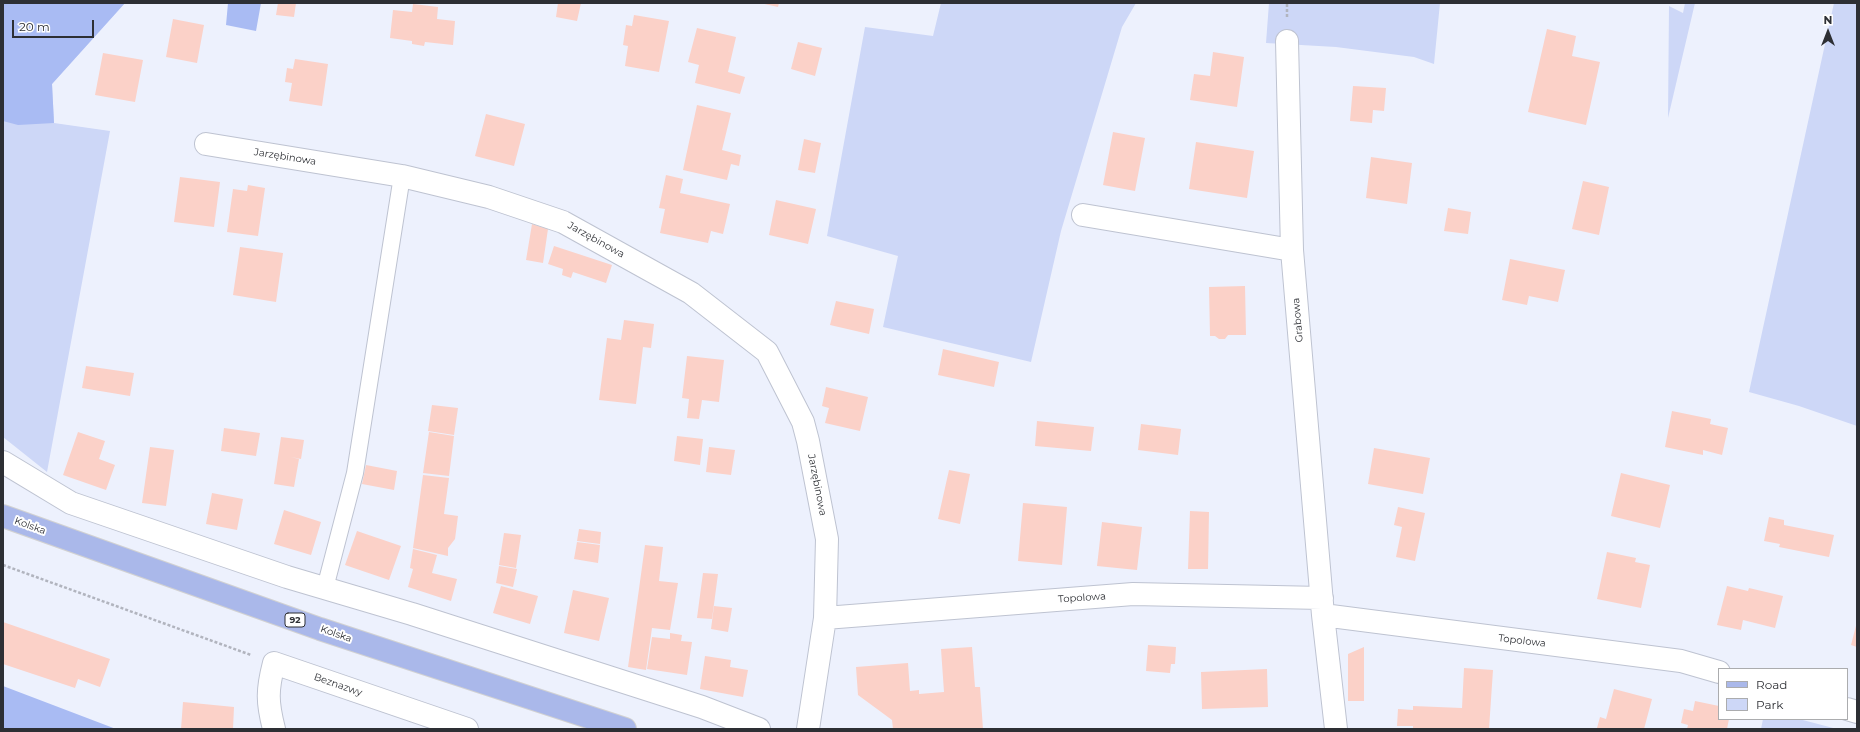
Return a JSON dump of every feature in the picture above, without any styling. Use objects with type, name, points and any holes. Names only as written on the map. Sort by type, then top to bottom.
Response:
[{"type":"main road","name":"Kolska","points":[[3,516],[320,629],[625,729]]},
{"type":"street","name":"Grabowa","points":[[1287,41],[1292,250],[1322,606]]},
{"type":"street","name":"Jarzębinowa","points":[[206,144],[402,176],[489,197],[563,222],[691,293],[767,352],[803,422],[810,448],[827,540],[825,618]]},
{"type":"street","points":[[1083,215],[1292,250]]},
{"type":"street","points":[[3,462],[71,503],[325,588],[702,706],[759,729]]},
{"type":"street","name":"Topolowa","points":[[825,618],[1133,594],[1322,606],[1681,661],[1718,672]]},
{"type":"street","points":[[1322,606],[1336,729]]},
{"type":"street","points":[[808,729],[825,618]]},
{"type":"street","points":[[274,663],[269,682],[267,699],[274,729]]},
{"type":"street","name":"Beznazwy","points":[[274,663],[467,729]]},
{"type":"lane","points":[[325,588],[355,473],[402,176]]},
{"type":"path","points":[[3,565],[274,663]]},
{"type":"green space","points":[[3,3],[125,3],[52,84],[54,123],[110,131],[47,472],[3,437]]},
{"type":"green space","points":[[941,3],[1136,3],[1122,27],[1061,231],[1031,362],[883,327],[898,256],[827,236],[865,27],[933,36]]},
{"type":"green space","points":[[1269,3],[1440,3],[1434,64],[1414,57],[1336,47],[1266,43]]},
{"type":"green space","points":[[1685,3],[1695,3],[1668,118],[1669,6],[1683,13]]},
{"type":"green space","points":[[1834,3],[1857,3],[1857,426],[1799,406],[1749,392]]},
{"type":"green space","points":[[1763,720],[1803,720],[1837,729],[1761,729]]},
{"type":"shaded area","points":[[3,3],[125,3],[52,84],[54,123],[18,125],[3,121]]},
{"type":"shaded area","points":[[228,3],[261,3],[256,31],[226,25]]},
{"type":"shaded area","points":[[3,686],[116,729],[3,729]]},
{"type":"building","points":[[278,3],[296,3],[294,17],[276,15]]},
{"type":"building","points":[[558,3],[581,3],[577,21],[556,17]]},
{"type":"building","points":[[760,3],[779,3],[778,7]]},
{"type":"building","points":[[413,4],[438,7],[437,19],[455,21],[453,45],[425,42],[424,46],[412,44],[412,41],[390,38],[393,10],[412,12]]},
{"type":"building","points":[[634,15],[669,21],[659,72],[625,66],[628,46],[623,45],[626,25],[632,26]]},
{"type":"building","points":[[173,19],[204,25],[197,63],[166,57]]},
{"type":"building","points":[[697,28],[736,37],[728,72],[745,77],[740,94],[695,83],[699,65],[688,62]]},
{"type":"building","points":[[1547,29],[1576,36],[1572,56],[1600,62],[1586,125],[1528,112]]},
{"type":"building","points":[[798,42],[822,48],[815,76],[791,69]]},
{"type":"building","points":[[1213,52],[1244,57],[1237,107],[1190,100],[1194,74],[1210,76]]},
{"type":"building","points":[[103,53],[143,60],[135,102],[95,95]]},
{"type":"building","points":[[295,59],[328,64],[322,106],[289,101],[292,83],[285,82],[287,68],[293,69]]},
{"type":"building","points":[[1353,86],[1386,88],[1384,111],[1373,110],[1372,123],[1350,121]]},
{"type":"building","points":[[697,105],[731,113],[722,150],[741,155],[739,166],[731,164],[727,180],[683,170]]},
{"type":"building","points":[[486,114],[525,124],[514,166],[475,156]]},
{"type":"building","points":[[1113,132],[1145,138],[1135,191],[1103,185]]},
{"type":"building","points":[[804,139],[821,143],[815,173],[798,170]]},
{"type":"building","points":[[1196,142],[1254,151],[1247,198],[1189,189]]},
{"type":"building","points":[[1371,157],[1412,163],[1407,204],[1366,198]]},
{"type":"building","points":[[666,175],[683,179],[680,193],[730,204],[723,234],[711,231],[708,243],[660,233],[665,209],[659,208]]},
{"type":"building","points":[[180,177],[220,182],[214,227],[174,222]]},
{"type":"building","points":[[1583,181],[1609,187],[1599,235],[1572,229]]},
{"type":"building","points":[[248,185],[265,188],[258,236],[227,232],[233,189],[247,191]]},
{"type":"building","points":[[776,200],[816,209],[808,244],[769,235]]},
{"type":"building","points":[[1448,208],[1471,212],[1468,234],[1444,231]]},
{"type":"building","points":[[532,224],[548,229],[543,263],[526,260]]},
{"type":"building","points":[[554,246],[612,265],[606,283],[573,272],[571,278],[562,275],[563,269],[548,264]]},
{"type":"building","points":[[240,247],[283,253],[276,302],[233,295]]},
{"type":"building","points":[[1510,259],[1565,270],[1558,302],[1529,296],[1527,305],[1502,300]]},
{"type":"building","points":[[1245,286],[1246,335],[1228,335],[1225,339],[1210,336],[1209,287]]},
{"type":"building","points":[[836,301],[874,309],[869,334],[830,325]]},
{"type":"building","points":[[624,320],[654,324],[651,348],[643,347],[636,404],[599,400],[607,338],[621,340]]},
{"type":"building","points":[[943,349],[999,362],[994,387],[938,375]]},
{"type":"building","points":[[687,356],[724,360],[719,402],[702,400],[699,419],[687,418],[689,399],[682,398]]},
{"type":"building","points":[[86,366],[134,373],[130,396],[82,388]]},
{"type":"building","points":[[826,387],[868,397],[860,431],[825,423],[829,408],[822,406]]},
{"type":"building","points":[[432,405],[458,408],[454,435],[428,431]]},
{"type":"building","points":[[1672,411],[1711,419],[1710,424],[1728,428],[1722,455],[1703,450],[1703,455],[1665,447]]},
{"type":"building","points":[[1037,421],[1094,427],[1091,451],[1035,446]]},
{"type":"building","points":[[1141,424],[1181,429],[1178,455],[1138,450]]},
{"type":"building","points":[[224,428],[260,433],[256,456],[221,451]]},
{"type":"building","points":[[78,432],[105,441],[99,459],[115,465],[106,490],[63,475]]},
{"type":"building","points":[[429,432],[454,436],[449,476],[423,473]]},
{"type":"building","points":[[677,436],[703,439],[700,465],[674,461]]},
{"type":"building","points":[[281,437],[304,440],[301,459],[291,457],[299,459],[294,487],[274,484]]},
{"type":"building","points":[[150,447],[174,450],[166,506],[142,503]]},
{"type":"building","points":[[709,447],[735,450],[731,475],[706,472]]},
{"type":"building","points":[[1374,448],[1430,458],[1423,494],[1368,484]]},
{"type":"building","points":[[366,465],[397,471],[394,490],[362,484]]},
{"type":"building","points":[[949,470],[970,474],[960,524],[938,519]]},
{"type":"building","points":[[1621,473],[1670,485],[1660,528],[1611,516]]},
{"type":"building","points":[[423,475],[449,478],[444,514],[458,516],[455,539],[448,548],[448,556],[413,548]]},
{"type":"building","points":[[212,493],[243,499],[237,530],[206,524]]},
{"type":"building","points":[[1023,503],[1067,507],[1062,565],[1018,561]]},
{"type":"building","points":[[1398,507],[1425,513],[1415,561],[1396,557],[1402,527],[1394,525]]},
{"type":"building","points":[[284,510],[321,522],[311,555],[274,544]]},
{"type":"building","points":[[1190,511],[1209,512],[1208,569],[1188,569]]},
{"type":"building","points":[[1769,517],[1784,520],[1784,525],[1834,535],[1829,557],[1779,547],[1780,544],[1764,541]]},
{"type":"building","points":[[1102,522],[1142,527],[1137,570],[1097,566]]},
{"type":"building","points":[[579,529],[601,532],[600,544],[577,541]]},
{"type":"building","points":[[357,531],[401,546],[389,580],[345,565]]},
{"type":"building","points":[[504,533],[521,535],[516,568],[499,565]]},
{"type":"building","points":[[577,542],[600,545],[598,563],[574,559]]},
{"type":"building","points":[[645,545],[663,547],[659,581],[678,583],[670,630],[652,628],[646,670],[628,667]]},
{"type":"building","points":[[413,549],[437,555],[432,573],[457,579],[451,601],[408,587],[413,569],[410,568]]},
{"type":"building","points":[[1607,552],[1636,558],[1635,562],[1650,565],[1641,608],[1597,599]]},
{"type":"building","points":[[499,566],[517,569],[513,587],[496,583]]},
{"type":"building","points":[[703,573],[718,574],[712,619],[697,618]]},
{"type":"building","points":[[501,586],[538,596],[530,624],[493,613]]},
{"type":"building","points":[[1727,586],[1748,591],[1749,588],[1783,596],[1775,628],[1743,620],[1741,630],[1717,625]]},
{"type":"building","points":[[573,590],[609,598],[599,641],[564,633]]},
{"type":"building","points":[[714,606],[732,608],[728,632],[711,629]]},
{"type":"building","points":[[3,622],[110,659],[100,687],[78,679],[75,688],[3,664]]},
{"type":"building","points":[[1857,622],[1857,647],[1851,645]]},
{"type":"building","points":[[670,633],[682,635],[681,641],[692,642],[687,675],[647,669],[652,637],[670,639]]},
{"type":"building","points":[[1148,645],[1176,647],[1175,664],[1171,664],[1170,673],[1146,671]]},
{"type":"building","points":[[972,647],[975,687],[980,687],[983,729],[893,729],[892,720],[858,695],[856,667],[908,663],[910,691],[919,690],[919,694],[944,692],[941,649]]},
{"type":"building","points":[[1364,647],[1364,701],[1348,701],[1348,654]]},
{"type":"building","points":[[705,656],[731,660],[730,667],[748,670],[743,697],[700,689]]},
{"type":"building","points":[[1464,668],[1493,670],[1489,729],[1413,729],[1413,726],[1397,726],[1398,709],[1413,710],[1413,706],[1462,708]]},
{"type":"building","points":[[1267,669],[1268,707],[1202,709],[1201,672]]},
{"type":"building","points":[[1614,689],[1652,699],[1644,729],[1597,728],[1600,717],[1606,719]]},
{"type":"building","points":[[1695,701],[1718,706],[1718,720],[1729,720],[1727,729],[1687,729],[1688,725],[1681,723],[1684,709],[1693,711]]},
{"type":"building","points":[[183,702],[234,707],[233,729],[181,729]]}]
